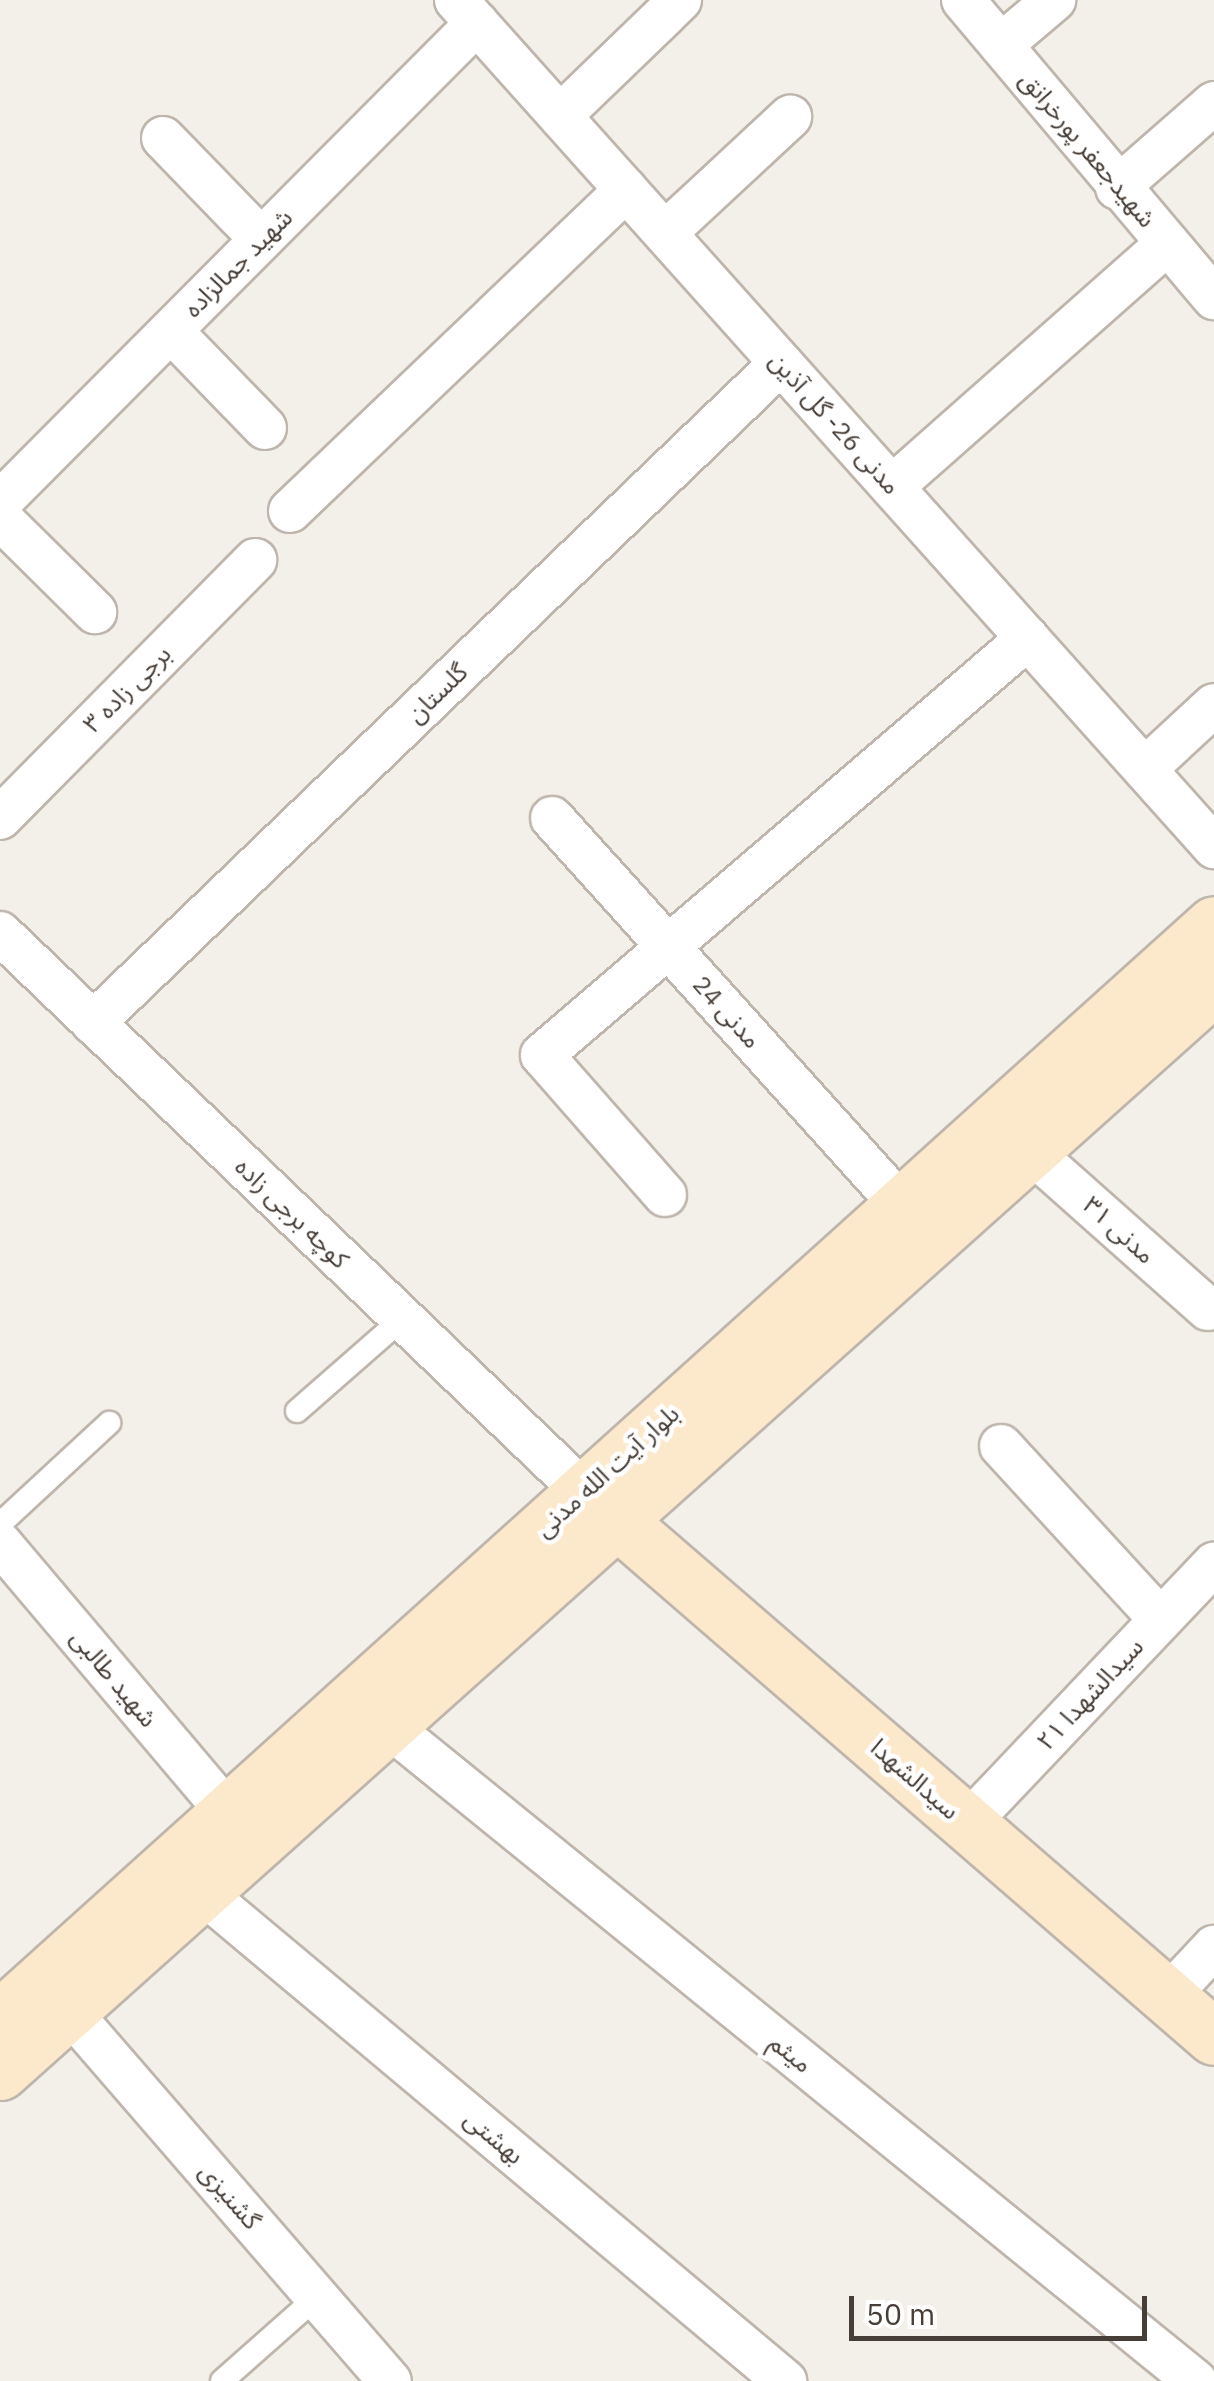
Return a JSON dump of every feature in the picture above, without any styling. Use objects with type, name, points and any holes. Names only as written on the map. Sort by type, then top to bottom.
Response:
[{"type":"main road","name":"بلوار آیت الله مدنی","points":[[0,2072],[386,1725],[902,1206],[1214,924]]},
{"type":"main road","name":"بلوار آیت الله مدنی","points":[[0,2018],[228,1813],[1030,1151],[1214,986]]},
{"type":"main road","name":"سیدالشهدا","points":[[601,1506],[1214,2037]]},
{"type":"street","points":[[560,116],[680,0]]},
{"type":"street","name":"شهیدجعفر پورخرانق","points":[[963,0],[1117,188],[1214,298]]},
{"type":"street","points":[[1001,45],[1054,0]]},
{"type":"street","name":"مدنی 26- گل آذین","points":[[466,11],[1214,847]]},
{"type":"street","name":"شهید جمالزاده","points":[[0,502],[262,240],[466,11]]},
{"type":"street","points":[[1117,188],[1214,104]]},
{"type":"street","points":[[665,233],[790,117]]},
{"type":"street","points":[[163,138],[262,240]]},
{"type":"street","points":[[290,511],[626,190]]},
{"type":"street","points":[[892,487],[1168,243]]},
{"type":"street","points":[[170,331],[265,428]]},
{"type":"street","name":"گلستان","points":[[93,1022],[781,362]]},
{"type":"street","points":[[0,518],[95,612]]},
{"type":"street","name":"برجی زاده ۳","points":[[0,818],[254,560]]},
{"type":"street","points":[[665,1195],[542,1055],[1028,638]]},
{"type":"street","points":[[1145,769],[1214,705]]},
{"type":"street","name":"مدنی 24","points":[[552,818],[902,1206]]},
{"type":"street","name":"کوچه برجى زاده","points":[[0,933],[601,1506]]},
{"type":"street","name":"مدنی ۳۱","points":[[1030,1151],[1208,1309]]},
{"type":"street","points":[[1001,1446],[1160,1619]]},
{"type":"street","name":"شهید طالبی","points":[[0,1543],[228,1813]]},
{"type":"street","name":"سیدالشهدا ۲۱","points":[[967,1824],[1214,1564]]},
{"type":"street","name":"میثم","points":[[386,1725],[1195,2381]]},
{"type":"street","name":"بهشتی","points":[[202,1893],[784,2381]]},
{"type":"street","points":[[1167,1996],[1214,1947]]},
{"type":"street","name":"گشنیزی","points":[[69,2011],[390,2381]]},
{"type":"lane","points":[[297,1411],[402,1319]]},
{"type":"lane","points":[[0,1524],[109,1423]]},
{"type":"lane","points":[[222,2381],[317,2296]]}]
